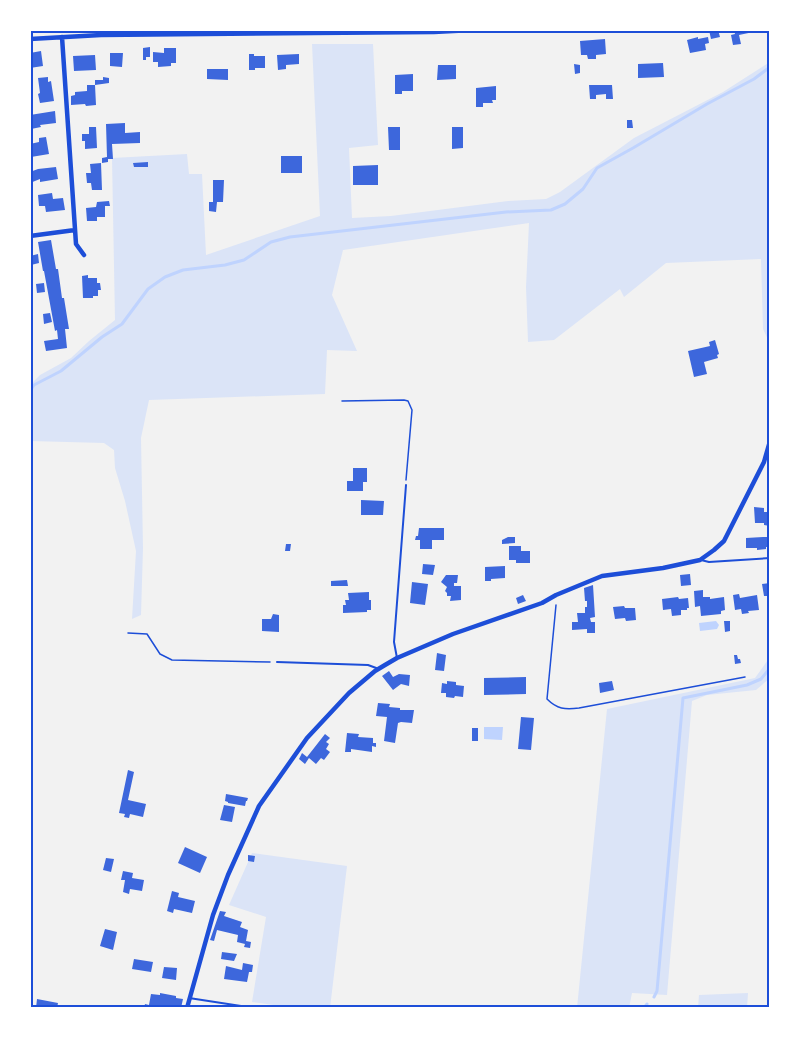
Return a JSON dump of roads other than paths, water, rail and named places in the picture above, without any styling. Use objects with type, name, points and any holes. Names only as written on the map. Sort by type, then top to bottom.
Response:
[{"type":"street","points":[[30,39],[473,30]]},
{"type":"street","points":[[62,37],[76,244],[84,255]]},
{"type":"street","points":[[30,236],[75,230]]},
{"type":"street","points":[[187,1008],[213,915],[259,806],[307,738],[349,693],[397,658],[453,634],[542,603],[602,576],[663,568],[700,560],[724,540],[764,462],[770,441]]},
{"type":"lane","points":[[397,658],[394,642],[406,485]]},
{"type":"lane","points":[[700,560],[710,562],[770,558]]},
{"type":"lane","points":[[277,662],[368,665],[379,669]]},
{"type":"lane","points":[[189,998],[254,1008]]},
{"type":"water","points":[[716,621],[719,625],[717,629],[700,631],[699,623]]},
{"type":"water","points":[[484,727],[503,727],[502,740],[484,739]]},
{"type":"waterway","points":[[30,391],[34,385],[61,371],[102,337],[122,324],[148,289],[165,277],[183,270],[225,265],[244,260],[271,242],[290,237],[506,212],[551,210],[565,204],[583,189],[597,168],[754,79],[770,67]]},
{"type":"waterway","points":[[654,997],[657,991],[683,698],[747,685],[761,679],[770,668]]},
{"type":"waterway","points":[[644,1008],[647,1004]]}]
